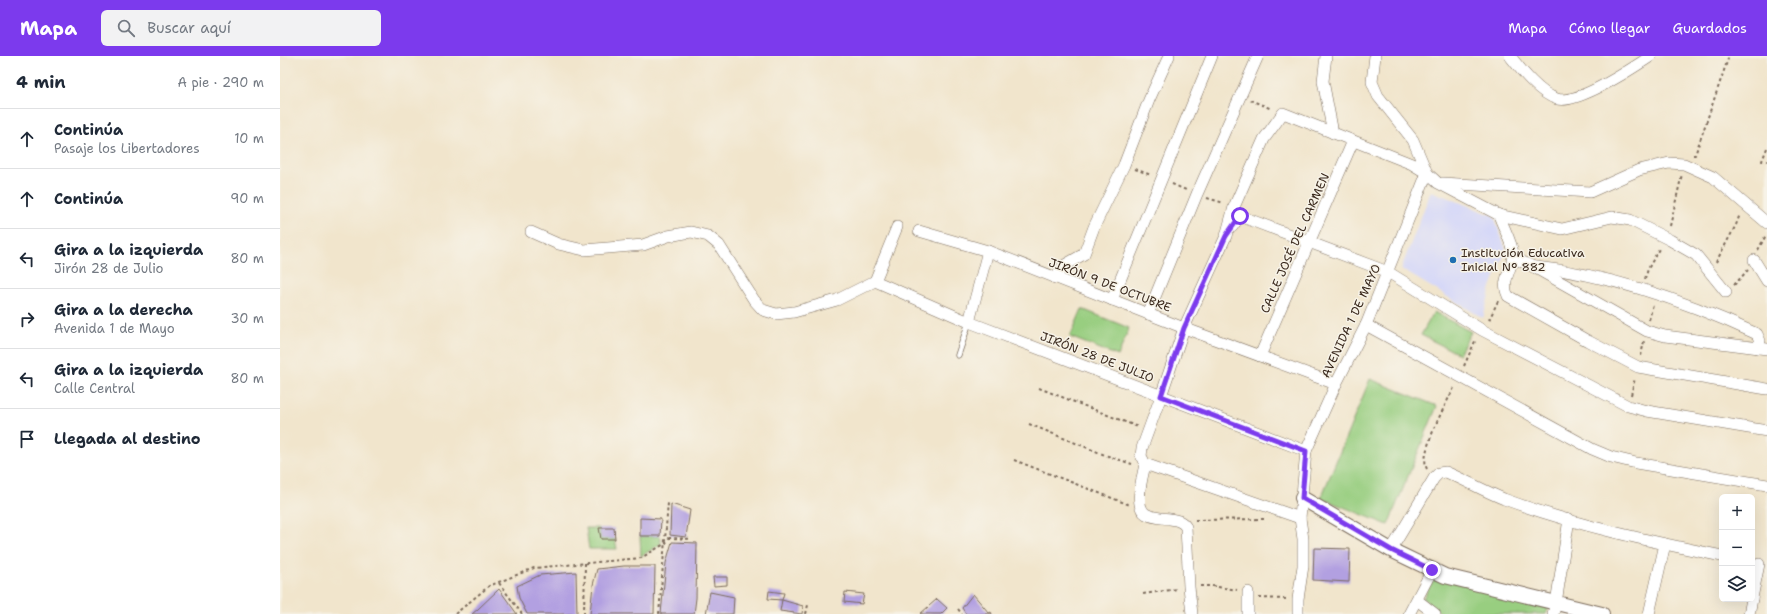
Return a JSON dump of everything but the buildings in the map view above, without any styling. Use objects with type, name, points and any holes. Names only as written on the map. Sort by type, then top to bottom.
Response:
[{"type":"street","points":[[1055,278],[1062,266],[1084,254],[1094,227],[1124,165],[1149,100],[1169,56]]},
{"type":"street","points":[[1112,300],[1160,179],[1212,56]]},
{"type":"street","points":[[1148,314],[1197,194],[1258,56]]},
{"type":"street","points":[[1326,56],[1323,80],[1333,133]]},
{"type":"street","points":[[1375,56],[1372,82],[1378,96],[1413,140],[1427,173]]},
{"type":"street","points":[[1510,56],[1524,74],[1550,97],[1558,100],[1566,100],[1593,90],[1651,56]]},
{"type":"street","points":[[1192,614],[1189,587],[1187,530],[1184,524],[1177,520],[1154,517],[1145,514],[1141,508],[1139,500],[1145,466],[1142,456],[1142,448],[1184,328],[1226,236],[1234,207],[1264,139],[1283,113],[1412,164],[1427,173],[1438,183],[1499,215],[1562,229],[1612,217],[1630,220],[1667,238],[1696,255],[1726,292]]},
{"type":"street","name":"CALLE JOSÉ DEL CARMEN","points":[[1260,356],[1353,141]]},
{"type":"street","points":[[1438,183],[1590,192],[1638,170],[1669,163],[1684,164],[1713,178],[1767,223]]},
{"type":"street","name":"AVENIDA 1 DE MAYO","points":[[1298,614],[1298,599],[1303,566],[1303,539],[1300,518],[1306,451],[1336,384],[1366,325],[1427,173]]},
{"type":"street","points":[[1499,215],[1513,251],[1513,258],[1504,289],[1508,296],[1588,341],[1638,366],[1767,389]]},
{"type":"street","points":[[1226,236],[1240,216],[1388,272],[1482,330],[1628,406],[1647,411],[1767,431]]},
{"type":"street","points":[[531,232],[558,244],[584,250],[643,245],[668,236],[691,232],[708,236],[719,245],[754,300],[763,310],[776,314],[794,312],[837,300],[876,281],[897,227]]},
{"type":"street","name":"JIRÓN 9 DE OCTUBRE","points":[[919,231],[988,252],[1184,328],[1336,384]]},
{"type":"street","points":[[969,322],[988,252]]},
{"type":"street","points":[[1513,258],[1532,266],[1647,331],[1665,336],[1763,348]]},
{"type":"street","points":[[1754,260],[1767,281]]},
{"type":"street","points":[[1532,266],[1567,270],[1655,293],[1727,320],[1757,334],[1763,348]]},
{"type":"street","name":"JIRÓN 28 DE JULIO","points":[[876,281],[969,322],[1306,451]]},
{"type":"street","points":[[1366,325],[1585,445],[1612,457],[1636,463],[1767,485]]},
{"type":"street","points":[[1145,466],[1300,518]]},
{"type":"street","points":[[1391,550],[1434,478],[1439,473],[1446,472],[1503,498],[1569,520],[1665,544],[1719,555]]},
{"type":"street","points":[[1302,498],[1391,550],[1445,576],[1555,608],[1602,614]]},
{"type":"street","points":[[1555,608],[1569,520]]},
{"type":"street","points":[[1650,614],[1665,544]]},
{"type":"street","points":[[1755,583],[1759,564]]},
{"type":"street","points":[[1409,614],[1418,600],[1432,570]]},
{"type":"street","points":[[1248,592],[1248,614]]},
{"type":"street","points":[[1418,600],[1435,614]]},
{"type":"street","points":[[1749,614],[1751,602]]},
{"type":"lane","points":[[958,355],[969,322]]},
{"type":"path","points":[[1642,290],[1648,270],[1667,238],[1684,164],[1683,158],[1686,154],[1695,155],[1728,56]]},
{"type":"path","points":[[1240,96],[1283,113]]},
{"type":"path","points":[[1767,148],[1762,161],[1767,161]]},
{"type":"path","points":[[1124,165],[1234,207]]},
{"type":"path","points":[[1709,271],[1719,258],[1736,226],[1743,204]]},
{"type":"path","points":[[1628,406],[1655,293]]},
{"type":"path","points":[[1039,388],[1148,431]]},
{"type":"path","points":[[1029,424],[1105,455],[1145,466]]},
{"type":"path","points":[[1014,460],[1127,504],[1141,508]]},
{"type":"path","points":[[659,614],[666,543],[668,503]]},
{"type":"path","points":[[1184,524],[1197,520],[1271,519]]},
{"type":"path","points":[[455,614],[489,586],[534,568],[641,558],[666,543],[669,538],[692,539]]},
{"type":"path","points":[[584,614],[585,563]]},
{"type":"path","points":[[499,583],[522,614]]},
{"type":"path","points":[[1143,594],[1189,587],[1212,586],[1248,592],[1254,597],[1298,599]]},
{"type":"path","points":[[806,614],[808,605]]},
{"type":"path","points":[[958,609],[962,614]]},
{"type":"shaded area","name":"Institución Educativa Inicial Nº 882","points":[[1431,191],[1494,216],[1506,250],[1491,287],[1483,318],[1401,269]]},
{"type":"green space","points":[[1082,309],[1129,328],[1118,356],[1070,337]]},
{"type":"green space","points":[[1434,312],[1471,332],[1459,354],[1421,335]]},
{"type":"green space","points":[[1370,379],[1437,406],[1388,525],[1321,498]]},
{"type":"green space","points":[[586,528],[599,528],[601,539],[615,539],[617,549],[589,549]]},
{"type":"green space","points":[[640,536],[660,536],[661,544],[641,556]]},
{"type":"green space","points":[[1435,577],[1549,607],[1546,614],[1442,614],[1423,598]]},
{"type":"place","name":"Institución Educativa Inicial Nº 882","points":[[1453,260]]},
{"type":"route","points":[[1240,216],[1226,236],[1184,328],[1161,396],[1306,451],[1302,498],[1391,550],[1432,570]]}]
